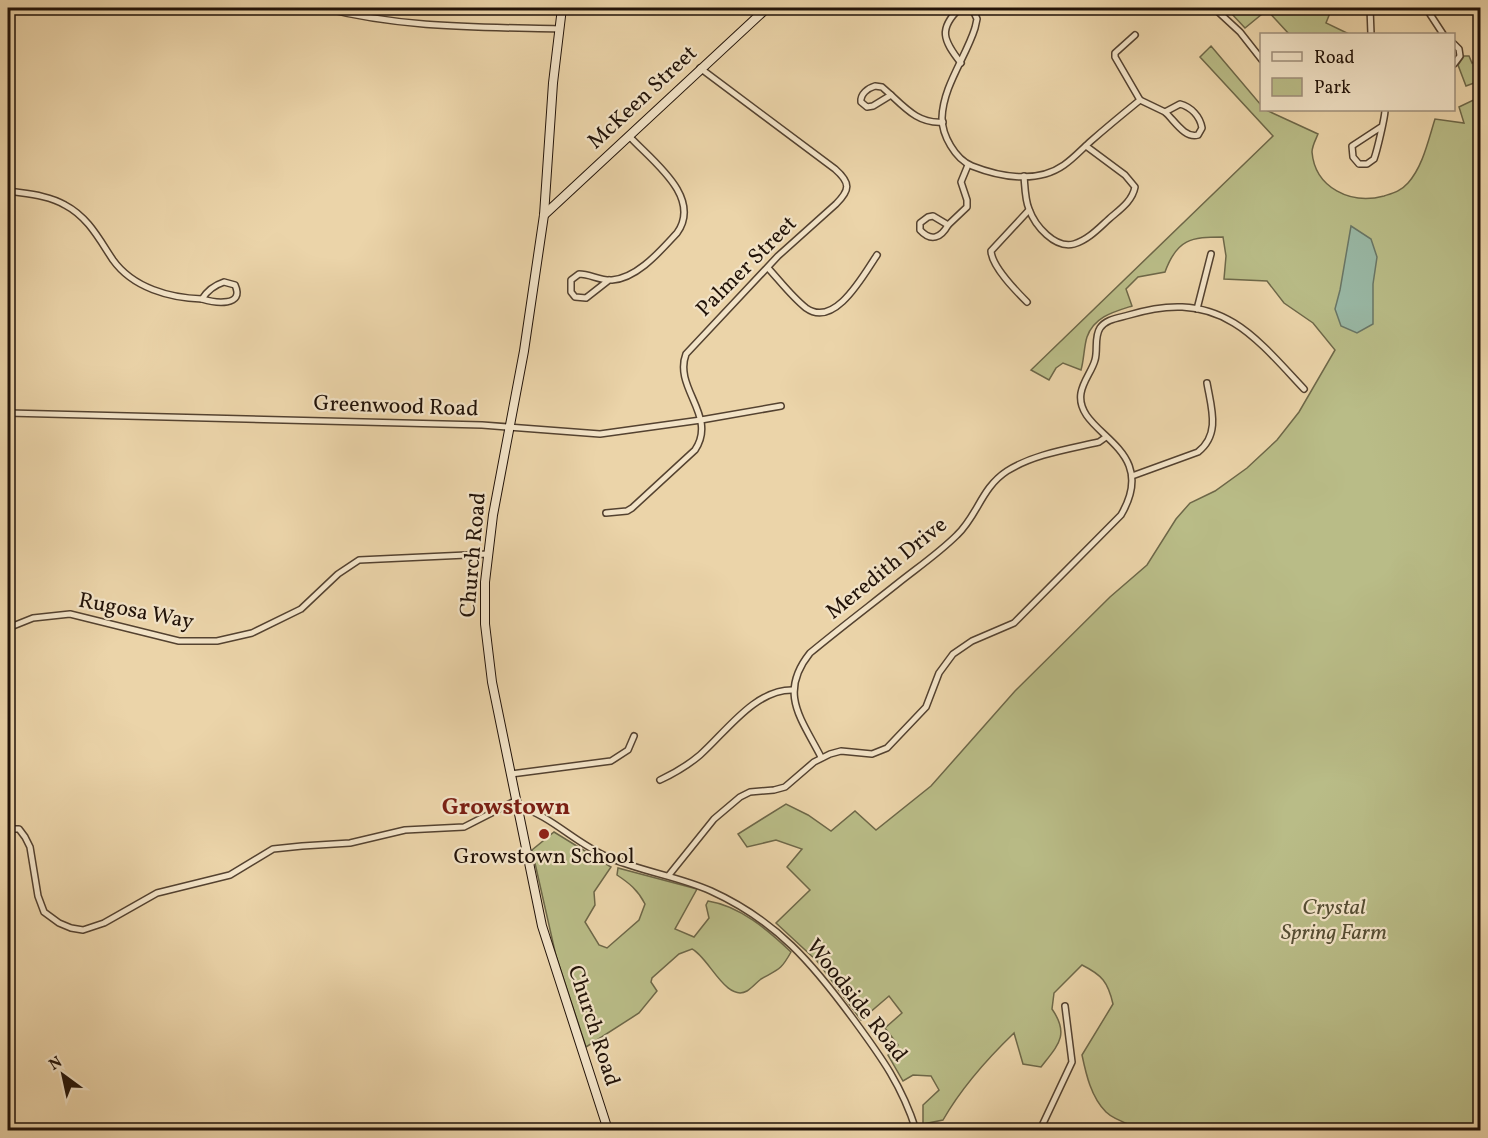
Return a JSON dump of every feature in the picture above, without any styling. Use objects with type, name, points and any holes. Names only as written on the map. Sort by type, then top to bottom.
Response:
[{"type":"street","points":[[324,8],[375,19],[424,25],[559,29]]},
{"type":"street","name":"Church Road","points":[[562,8],[553,83],[544,215],[524,351],[488,554],[484,606],[488,653],[546,940],[608,1131]]},
{"type":"street","name":"McKeen Street","points":[[544,215],[767,8]]},
{"type":"street","points":[[960,8],[949,19],[944,31],[949,46],[961,63]]},
{"type":"street","points":[[972,8],[977,19],[976,24],[947,94],[943,122],[953,150],[968,165],[994,174],[1024,176],[1052,171],[1062,166],[1140,100]]},
{"type":"street","points":[[1214,8],[1240,32],[1260,57]]},
{"type":"street","points":[[1370,8],[1371,33]]},
{"type":"street","points":[[1426,8],[1442,33]]},
{"type":"street","points":[[1135,34],[1115,53],[1115,57],[1140,100],[1165,111],[1189,136],[1195,137],[1200,133],[1202,125],[1199,118],[1186,106],[1177,105],[1165,111]]},
{"type":"street","points":[[1455,45],[1459,49],[1460,56],[1455,63]]},
{"type":"street","name":"Palmer Street","points":[[700,68],[835,169],[846,180],[848,188],[844,195],[797,238],[686,354],[682,372],[697,405],[701,420]]},
{"type":"street","points":[[891,95],[870,107],[862,103],[861,99],[870,88],[882,87],[920,119],[934,123],[943,122]]},
{"type":"street","points":[[1381,127],[1352,146],[1353,158],[1359,164],[1367,164],[1374,159],[1385,111]]},
{"type":"street","points":[[609,280],[586,298],[575,297],[571,292],[571,280],[579,274],[609,280],[635,271],[677,233],[681,228],[684,214],[683,200],[676,186],[630,137]]},
{"type":"street","points":[[1024,176],[1029,210],[1042,229],[1059,243],[1072,244],[1092,234],[1130,200],[1135,187],[1131,180],[1086,146]]},
{"type":"street","points":[[948,225],[933,216],[920,223],[920,230],[925,235],[937,237],[967,207],[961,182],[968,165]]},
{"type":"street","points":[[8,191],[41,196],[67,205],[90,224],[115,262],[136,282],[148,288],[173,295],[227,303],[236,297],[238,291],[235,285],[224,282],[214,287],[202,299]]},
{"type":"street","points":[[1027,302],[1007,280],[992,258],[990,251],[1029,210]]},
{"type":"street","points":[[1197,309],[1211,254]]},
{"type":"street","points":[[768,268],[808,309],[820,312],[831,310],[841,304],[877,255]]},
{"type":"street","points":[[669,875],[730,803],[750,792],[785,787],[821,757],[841,752],[872,754],[887,748],[926,707],[939,674],[953,654],[972,641],[1014,623],[1114,524],[1127,506],[1132,476],[1122,452],[1086,415],[1080,398],[1083,384],[1095,361],[1099,329],[1109,321],[1158,307],[1177,306],[1221,316],[1242,328],[1304,389]]},
{"type":"street","points":[[1132,476],[1198,452],[1207,444],[1214,428],[1207,383]]},
{"type":"street","name":"Greenwood Road","points":[[8,413],[509,427],[600,434],[781,406]]},
{"type":"street","points":[[606,513],[627,511],[632,508],[690,455],[700,441],[701,420]]},
{"type":"street","name":"Meredith Drive","points":[[793,690],[798,671],[810,653],[958,535],[972,516],[983,495],[997,478],[1025,462],[1099,442],[1106,436]]},
{"type":"street","name":"Rugosa Way","points":[[8,628],[33,618],[70,614],[179,641],[217,641],[252,633],[301,609],[338,574],[359,560],[488,554]]},
{"type":"street","points":[[660,780],[682,769],[762,698],[778,691],[793,690],[801,717],[821,757]]},
{"type":"street","points":[[512,774],[611,761],[628,750],[634,736]]},
{"type":"street","points":[[8,829],[19,829],[30,847],[38,896],[44,912],[59,923],[83,930],[104,923],[157,893],[230,875],[273,849],[350,843],[405,830],[464,827],[517,803]]},
{"type":"street","name":"Woodside Road","points":[[517,803],[543,816],[605,856],[630,866],[669,875],[705,888],[737,905],[780,934],[803,955],[832,990],[887,1065],[902,1092],[916,1131]]},
{"type":"street","points":[[1040,1131],[1072,1062],[1065,1006]]},
{"type":"green space","points":[[1233,8],[1332,8],[1326,23],[1347,33],[1288,33],[1267,10],[1245,28],[1230,12]]},
{"type":"green space","name":"Crystal Spring Farm","points":[[1211,46],[1260,104],[1260,111],[1268,111],[1318,134],[1312,152],[1320,175],[1337,191],[1359,198],[1384,196],[1405,186],[1421,161],[1435,119],[1464,123],[1459,107],[1480,97],[1480,1130],[1144,1130],[1114,1118],[1101,1106],[1093,1092],[1082,1055],[1113,1004],[1103,980],[1095,972],[1082,965],[1054,993],[1052,1009],[1060,1026],[1060,1039],[1041,1067],[1023,1064],[1014,1033],[958,1096],[943,1120],[923,1124],[923,1105],[939,1090],[931,1076],[913,1075],[903,1081],[888,1055],[898,1045],[885,1028],[902,1013],[889,996],[861,1020],[817,961],[776,923],[810,890],[787,867],[802,849],[776,840],[747,847],[738,834],[786,804],[808,815],[831,831],[855,811],[876,830],[931,786],[1015,691],[1110,597],[1147,565],[1176,519],[1190,503],[1215,491],[1247,468],[1277,440],[1299,412],[1335,350],[1313,323],[1284,303],[1267,281],[1224,279],[1226,256],[1223,237],[1194,239],[1187,242],[1180,246],[1165,272],[1138,277],[1126,289],[1132,306],[1105,316],[1090,330],[1081,370],[1063,363],[1056,368],[1049,380],[1031,370],[1273,136],[1200,57]]},
{"type":"green space","points":[[1464,56],[1469,56],[1472,63],[1480,57],[1480,97],[1474,83],[1466,86],[1458,65]]},
{"type":"green space","points":[[554,832],[611,867],[594,892],[595,905],[585,922],[599,945],[607,948],[639,920],[645,904],[633,887],[617,875],[618,868],[697,889],[675,929],[694,937],[709,918],[706,905],[708,901],[742,914],[773,935],[791,952],[779,968],[747,991],[739,993],[725,985],[692,949],[679,954],[652,978],[651,982],[657,991],[639,1013],[586,1047],[556,956],[532,850]]},
{"type":"shaded area","points":[[1351,226],[1371,239],[1377,257],[1373,284],[1373,324],[1357,333],[1341,326],[1335,309]]},
{"type":"place","name":"Growstown School","points":[[544,834]]},
{"type":"district","name":"Growstown","points":[[506,808]]}]
